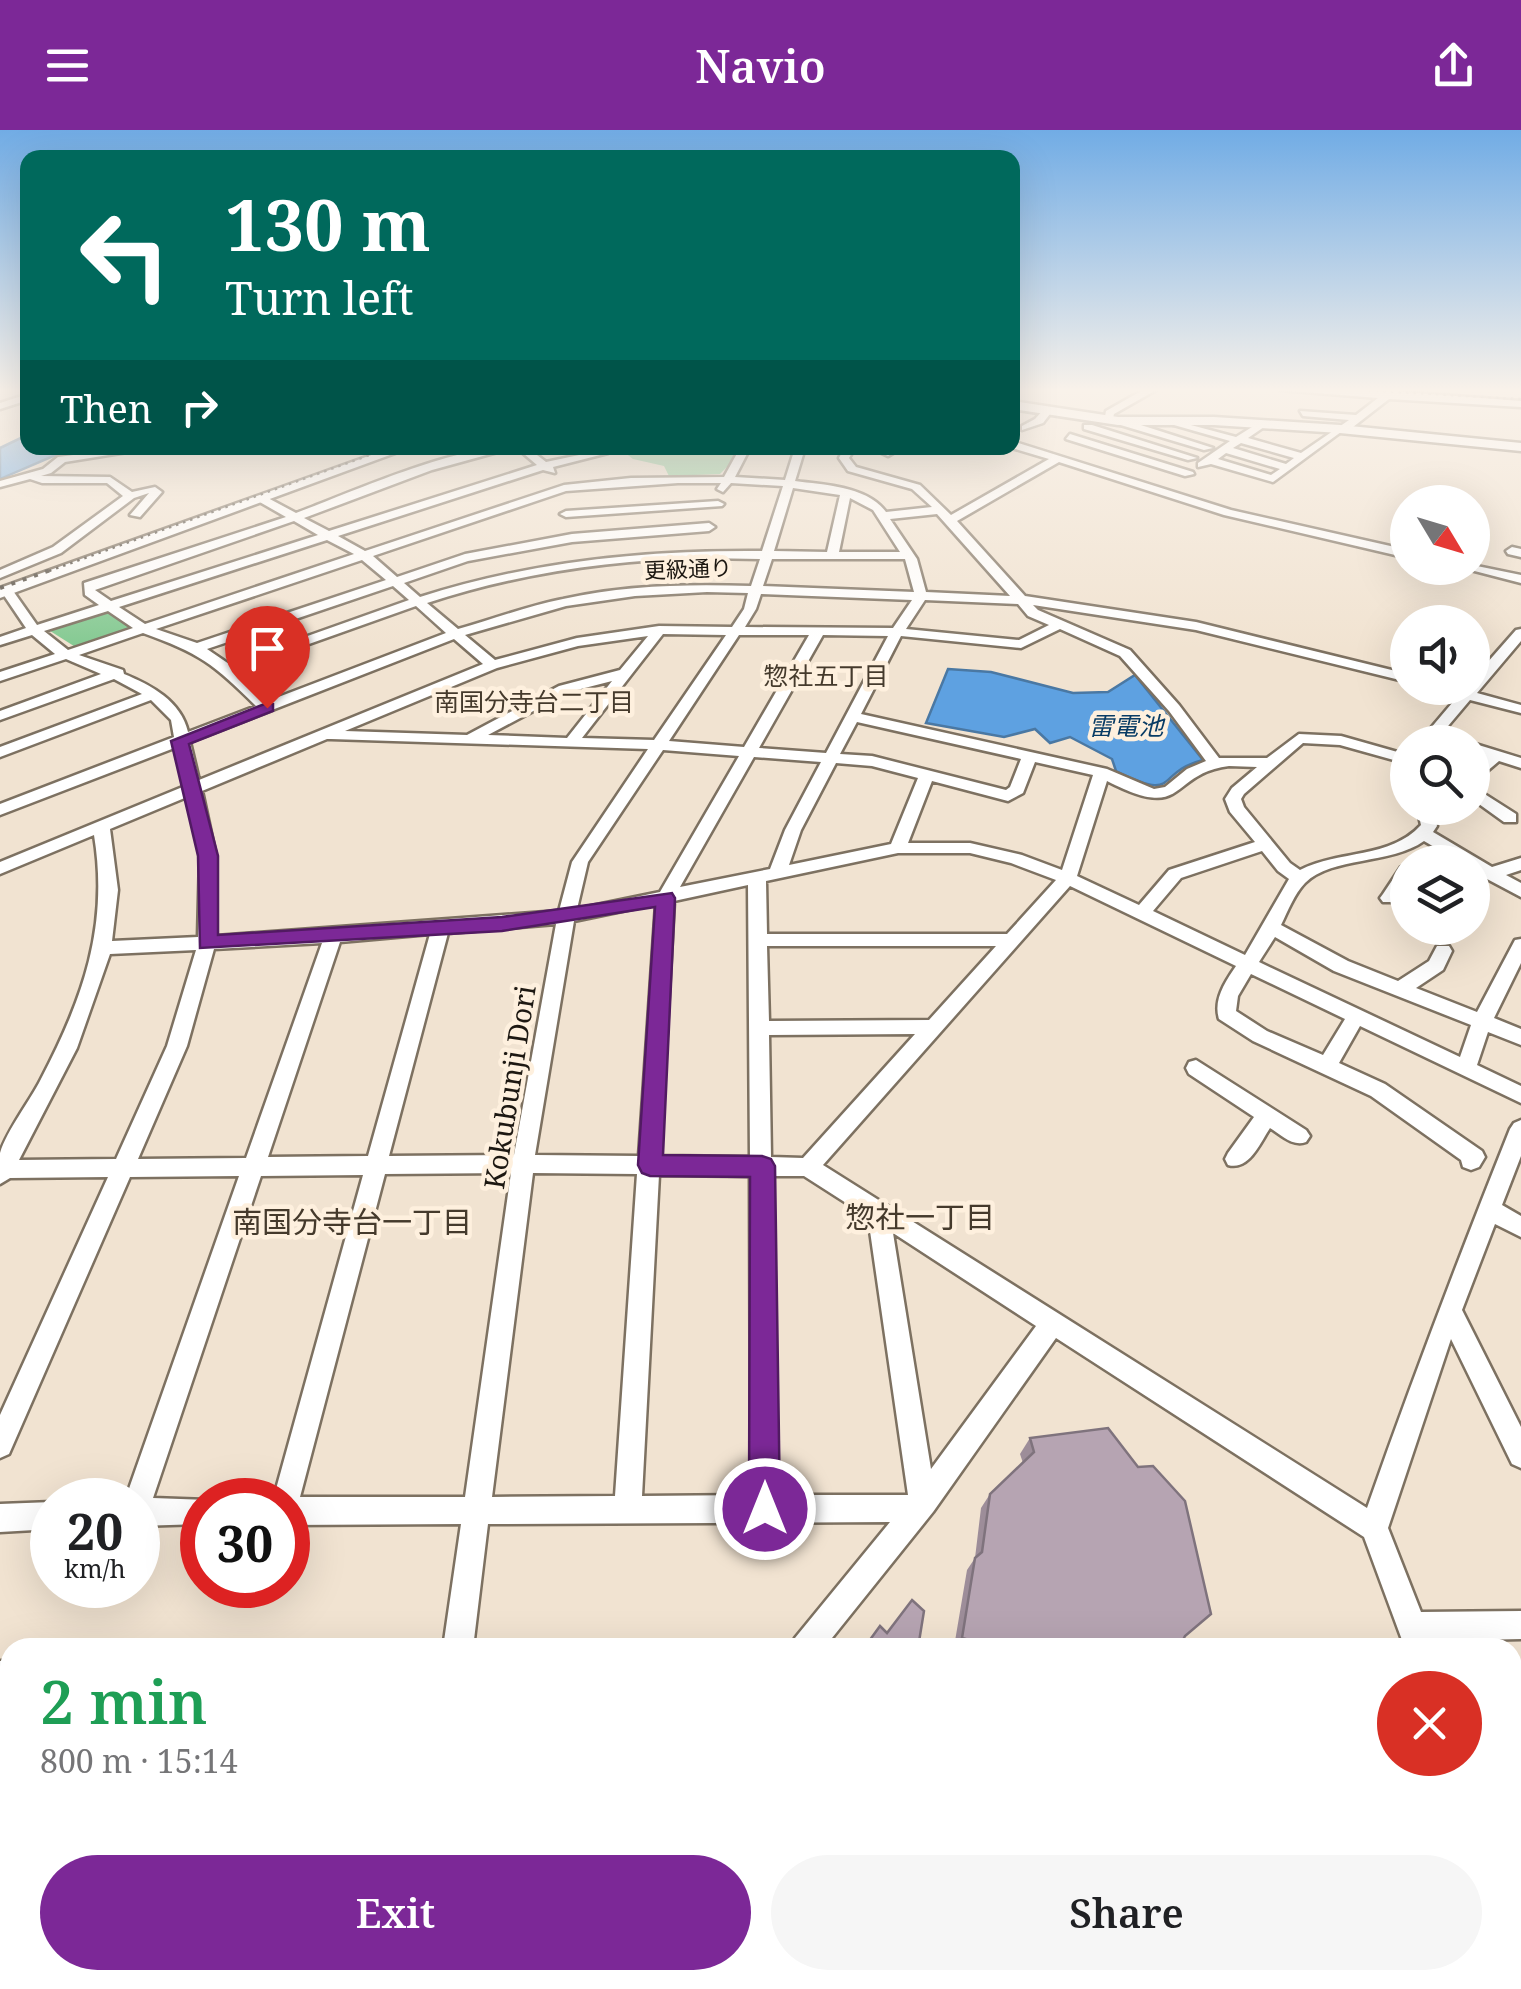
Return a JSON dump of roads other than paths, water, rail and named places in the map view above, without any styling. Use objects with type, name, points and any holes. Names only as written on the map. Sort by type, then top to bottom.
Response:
[{"type":"main road","points":[[5,595],[321,477]]},
{"type":"street","points":[[0,484],[29,477]]},
{"type":"street","points":[[34,477],[110,480],[130,496]]},
{"type":"street","points":[[267,708],[227,669],[197,648],[143,629],[89,592],[88,586],[404,477]]},
{"type":"street","points":[[0,641],[514,477]]},
{"type":"street","points":[[555,477],[564,488],[578,562]]},
{"type":"street","points":[[609,477],[610,481]]},
{"type":"street","points":[[700,552],[729,477]]},
{"type":"street","name":"Kokubunji Dori","points":[[459,1638],[523,1164],[566,917],[580,862],[656,745],[740,628],[760,589],[766,553],[791,477]]},
{"type":"street","points":[[832,554],[849,477]]},
{"type":"street","points":[[881,477],[916,486],[1033,613],[1125,654],[1174,708],[1216,764]]},
{"type":"street","points":[[882,516],[945,515],[1020,477]]},
{"type":"street","points":[[1115,477],[1228,512],[1390,550]]},
{"type":"street","points":[[1163,492],[1185,477]]},
{"type":"street","points":[[0,677],[564,488],[610,481],[726,482],[844,491],[870,501],[908,555],[921,596],[897,632],[856,716],[767,876],[758,940],[765,1509]]},
{"type":"street","points":[[0,1445],[178,1046],[207,942],[208,856],[178,719],[154,694],[118,673],[66,654],[35,629],[5,595],[31,557],[70,542],[130,496],[149,489],[156,492],[136,515]]},
{"type":"street","points":[[262,498],[364,554],[492,666]]},
{"type":"street","points":[[566,514],[718,504]]},
{"type":"street","points":[[197,648],[465,558],[572,538],[709,527]]},
{"type":"street","points":[[227,669],[480,581],[578,562],[700,552],[908,555]]},
{"type":"street","points":[[1490,572],[1521,579]]},
{"type":"street","name":"更級通り","points":[[0,810],[457,633],[565,602],[621,594],[707,588],[1024,600],[1196,626],[1390,674]]},
{"type":"street","points":[[0,868],[492,666],[578,642],[659,630],[740,628],[897,632],[1021,644],[1058,625]]},
{"type":"street","points":[[571,742],[659,630]]},
{"type":"street","points":[[628,1511],[665,898],[819,630]]},
{"type":"street","points":[[1490,669],[1521,632]]},
{"type":"street","points":[[0,716],[118,673]]},
{"type":"street","points":[[469,739],[529,704],[564,689],[625,673]]},
{"type":"street","points":[[0,752],[154,694]]},
{"type":"street","points":[[1490,700],[1521,709]]},
{"type":"street","points":[[1441,725],[1459,705]]},
{"type":"street","points":[[856,716],[1102,772],[1145,792],[1161,794],[1174,790],[1196,770],[1216,764],[1269,764]]},
{"type":"street","points":[[324,735],[656,745],[872,761],[1008,796],[1017,790],[1030,756]]},
{"type":"street","points":[[1299,877],[1264,845],[1232,799],[1294,740],[1307,737],[1341,741],[1390,755]]},
{"type":"street","points":[[1490,753],[1521,763]]},
{"type":"street","points":[[1490,761],[1496,755]]},
{"type":"street","points":[[808,1166],[1068,878],[1102,772]]},
{"type":"street","points":[[898,848],[927,775]]},
{"type":"street","points":[[1490,804],[1510,818]]},
{"type":"street","points":[[1429,825],[1412,846],[1326,864],[1299,877],[1225,998],[1226,1014],[1314,1062],[1378,1090],[1474,1158],[1472,1161]]},
{"type":"street","points":[[101,826],[109,871],[102,948],[62,1056],[1,1171],[523,1164],[808,1166],[1374,1528],[1417,1637],[1521,1625]]},
{"type":"street","points":[[1424,834],[1442,845]]},
{"type":"street","points":[[1141,914],[1184,870],[1264,845]]},
{"type":"street","points":[[102,948],[440,929],[566,917],[898,848],[970,848],[1016,858],[1068,878],[1521,1095]]},
{"type":"street","points":[[1490,874],[1521,864]]},
{"type":"street","points":[[1490,874],[1521,890]]},
{"type":"street","points":[[1271,928],[1342,966],[1521,1036]]},
{"type":"street","points":[[292,1478],[440,929]]},
{"type":"street","points":[[146,1478],[333,936]]},
{"type":"street","points":[[758,940],[1012,940]]},
{"type":"street","points":[[1466,1067],[1482,1022],[1521,945]]},
{"type":"street","points":[[1399,990],[1436,965],[1443,951]]},
{"type":"street","points":[[1314,1062],[1329,1063],[1356,1015]]},
{"type":"street","points":[[760,1028],[934,1027]]},
{"type":"street","points":[[1196,1068],[1266,1118],[1299,1136]]},
{"type":"street","points":[[1236,1159],[1266,1118]]},
{"type":"street","points":[[1374,1528],[1450,1311],[1521,1129]]},
{"type":"street","points":[[1488,1209],[1521,1227]]},
{"type":"street","points":[[878,1211],[920,1505]]},
{"type":"street","points":[[1450,1311],[1521,1455]]},
{"type":"street","points":[[813,1638],[920,1505],[1054,1322]]},
{"type":"street","points":[[310,1510],[628,1511],[920,1505]]},
{"type":"street","points":[[0,1518],[30,1517]]},
{"type":"water","name":"雷電池","points":[[948,669],[991,672],[1073,693],[1108,692],[1135,675],[1203,760],[1159,785],[1150,785],[1116,771],[1112,759],[1070,737],[1050,743],[1035,729],[1004,737],[926,723]]},
{"type":"railway","points":[[49,571],[310,477]]},
{"type":"railway","points":[[0,588],[56,568]]},
{"type":"district","name":"惣社五丁目","points":[[826,675]]},
{"type":"district","name":"南国分寺台二丁目","points":[[534,701]]},
{"type":"district","name":"惣社一丁目","points":[[920,1216]]},
{"type":"district","name":"南国分寺台一丁目","points":[[352,1221]]}]
